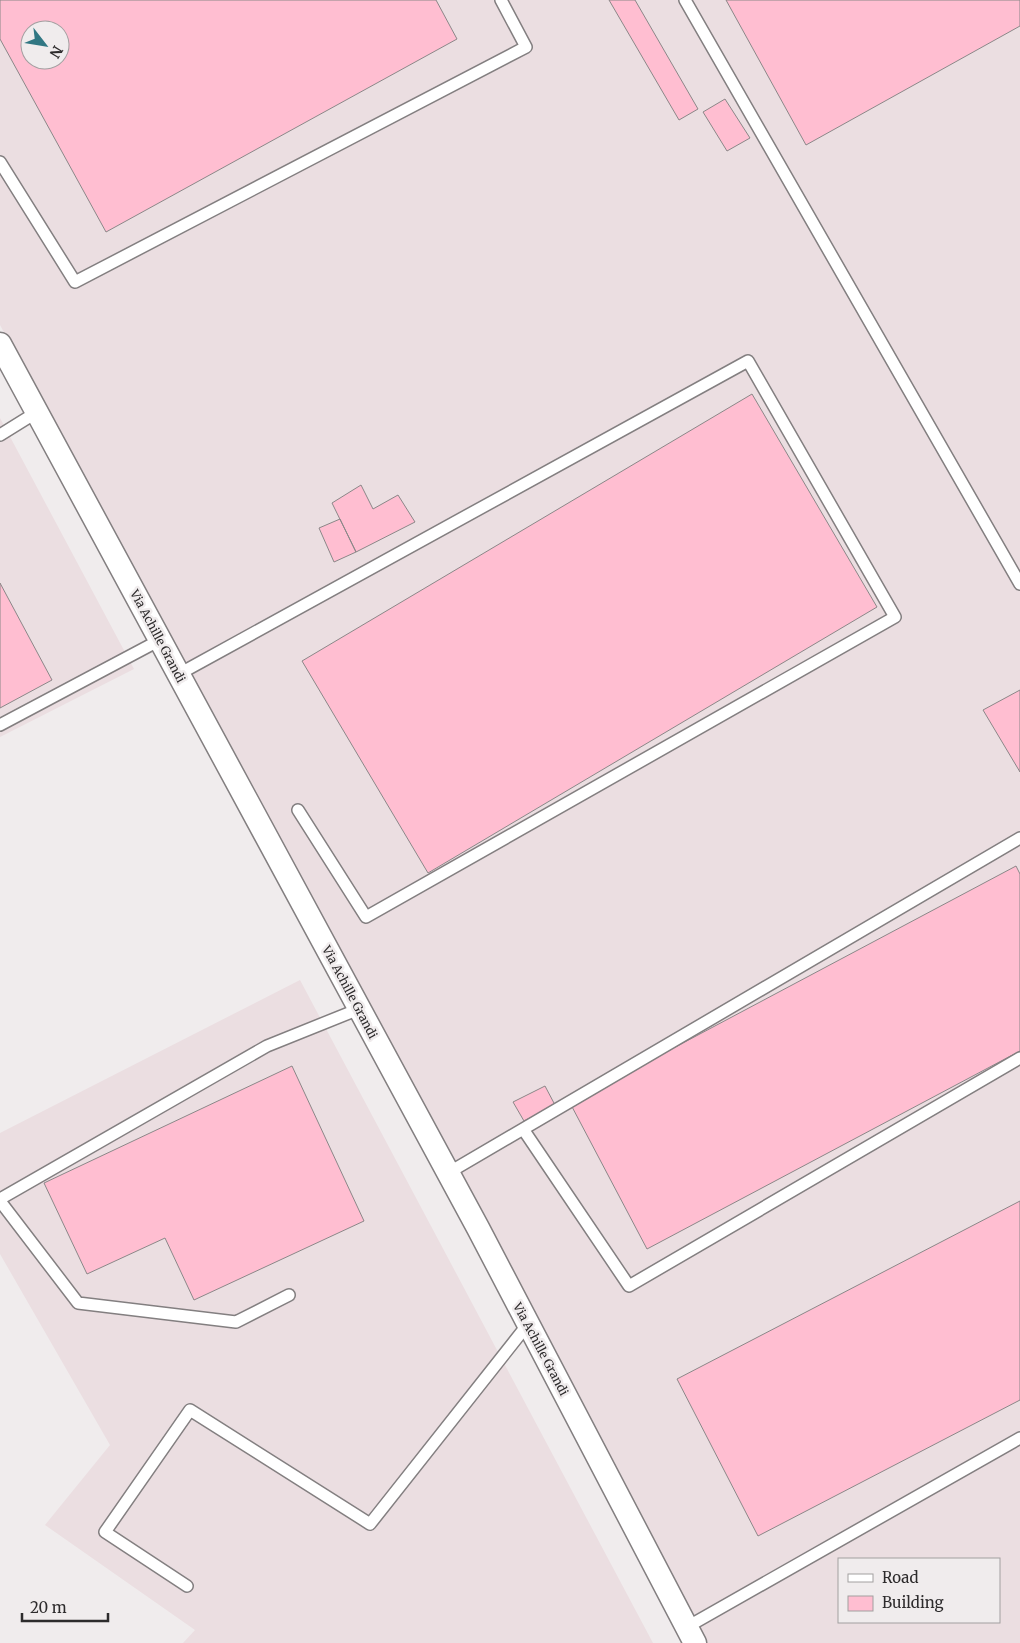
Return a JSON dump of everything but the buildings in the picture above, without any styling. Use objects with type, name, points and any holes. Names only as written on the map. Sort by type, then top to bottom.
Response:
[{"type":"street","name":"Via Achille Grandi","points":[[0,344],[448,1173],[691,1635]]},
{"type":"lane","points":[[0,162],[75,282],[526,48],[502,0]]},
{"type":"lane","points":[[685,0],[1020,584]]},
{"type":"lane","points":[[179,674],[748,361],[895,617],[366,917],[298,810]]},
{"type":"lane","points":[[0,435],[37,412]]},
{"type":"lane","points":[[0,725],[160,640]]},
{"type":"lane","points":[[448,1173],[1020,838]]},
{"type":"lane","points":[[289,1295],[236,1322],[78,1303],[0,1200],[267,1046],[360,1009]]},
{"type":"lane","points":[[523,1129],[629,1286],[1020,1058]]},
{"type":"lane","points":[[187,1586],[105,1532],[190,1410],[370,1524],[528,1324]]},
{"type":"lane","points":[[691,1635],[1020,1438]]},
{"type":"shaded area","points":[[0,0],[1020,0],[1020,1643],[702,1643],[0,325]]},
{"type":"shaded area","points":[[0,418],[134,669],[0,737]]},
{"type":"shaded area","points":[[300,980],[653,1643],[183,1643],[195,1630],[45,1525],[110,1445],[0,1254],[0,1133]]}]
